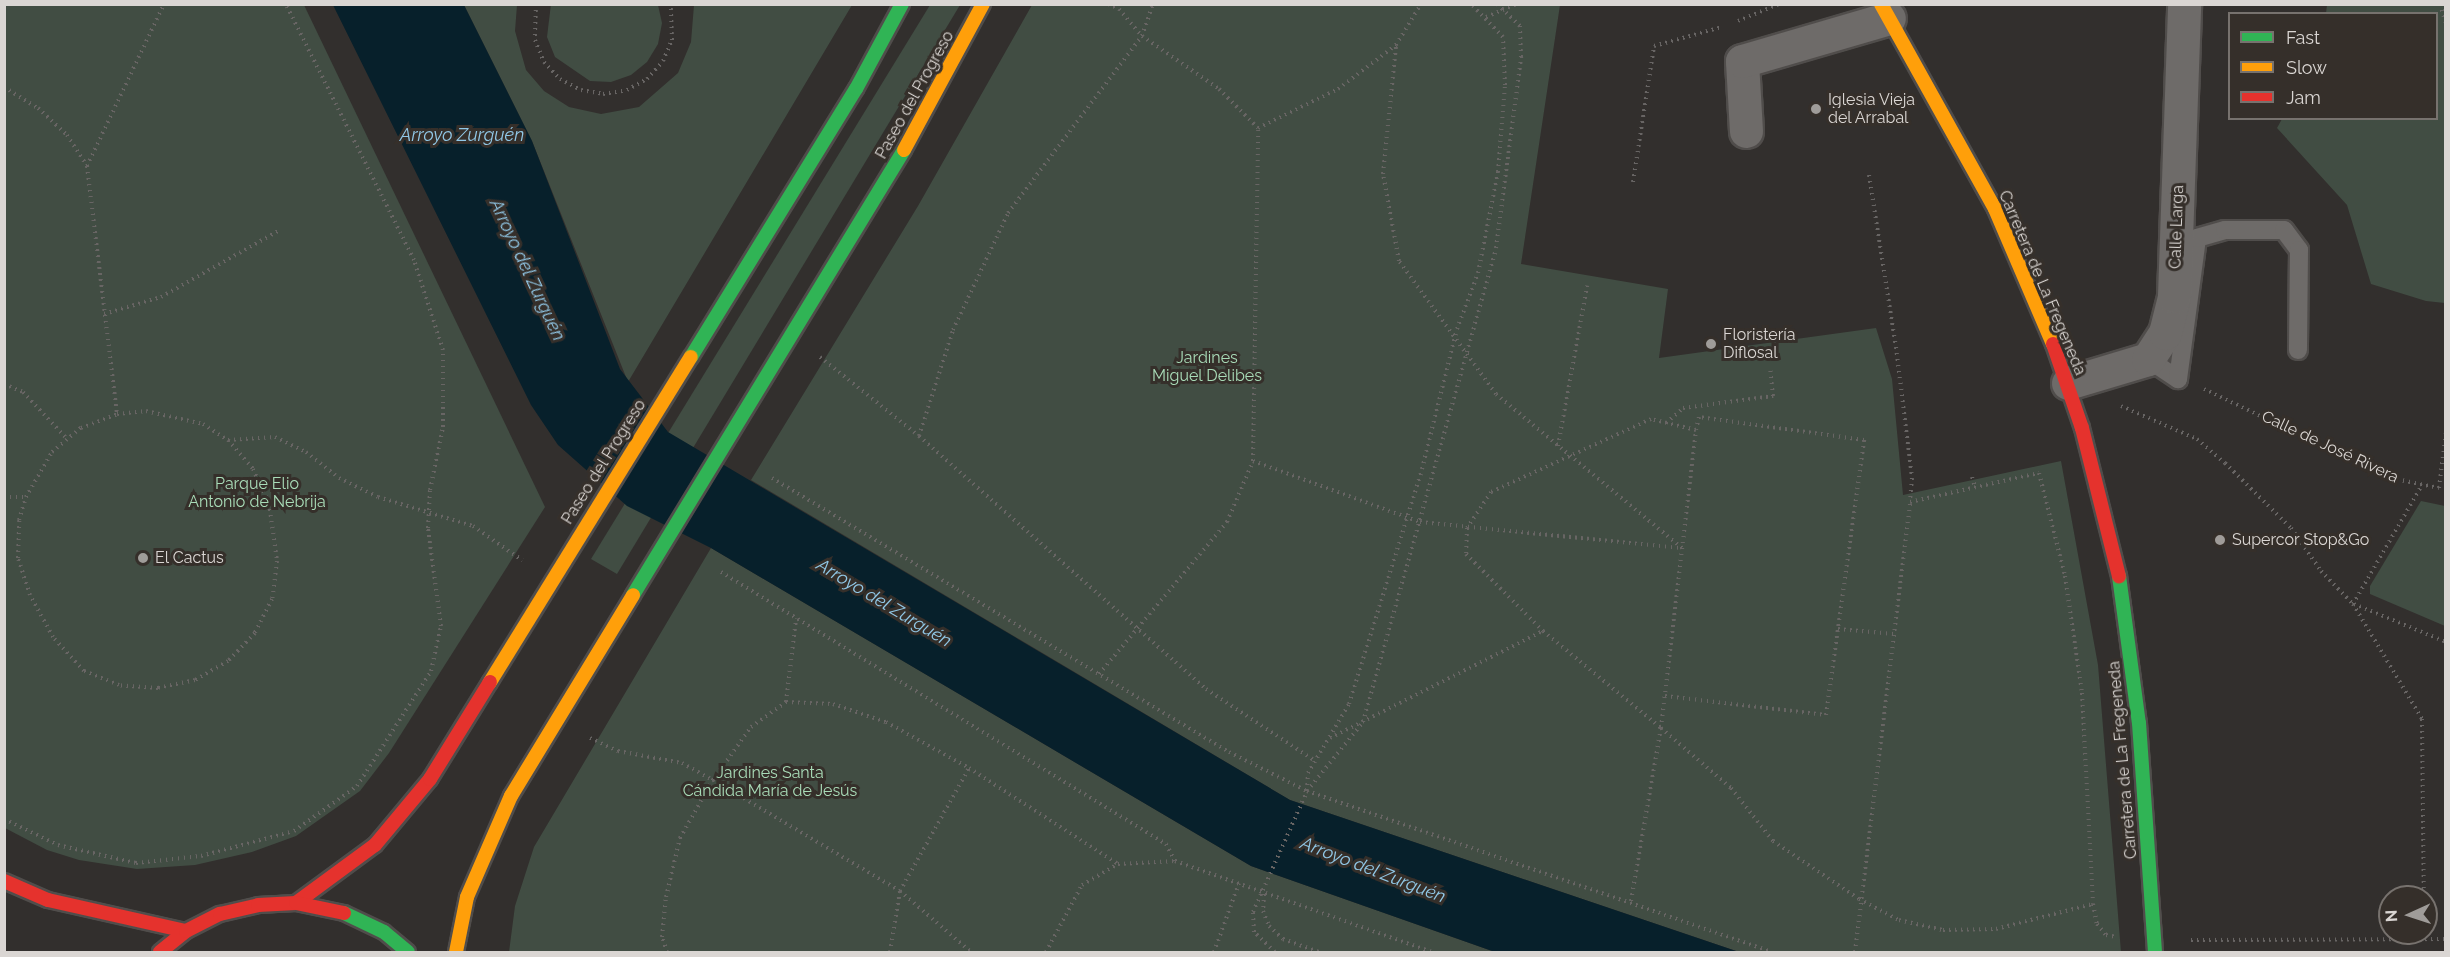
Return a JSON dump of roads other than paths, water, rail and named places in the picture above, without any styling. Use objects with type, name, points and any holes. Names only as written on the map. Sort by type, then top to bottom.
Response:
[{"type":"main road","name":"Paseo del Progreso","points":[[296,903],[375,845],[406,812],[856,89],[902,4]]},
{"type":"main road","name":"Paseo del Progreso","points":[[456,952],[467,897],[491,833],[657,552],[928,111],[984,4]]},
{"type":"main road","name":"Carretera de La Fregeneda","points":[[1885,11],[1995,209],[2068,383],[2103,501],[2123,594],[2139,723],[2155,952]]},
{"type":"main road","points":[[4,881],[48,900],[186,931]]},
{"type":"main road","points":[[160,952],[186,931],[248,907],[296,903],[342,912],[384,932],[408,952]]},
{"type":"street","name":"Calle Larga","points":[[2148,359],[2165,333],[2174,296],[2184,4]]},
{"type":"street","points":[[1746,131],[1742,61],[1885,11]]},
{"type":"street","points":[[2068,383],[2148,359]]},
{"type":"lane","points":[[2148,359],[2178,379],[2197,238],[2225,230],[2284,230],[2299,250],[2298,350]]},
{"type":"water","name":"Arroyo Zurguén","points":[[333,5],[464,5],[532,141],[620,369],[668,432],[1290,800],[1739,952],[1495,952],[1251,866],[711,548],[627,506],[558,445],[531,405]]},
{"type":"place","name":"Iglesia Vieja del Arrabal","points":[[1816,109]]},
{"type":"place","name":"Floristería Diflosal","points":[[1711,344]]},
{"type":"place","name":"Supercor Stop&Go","points":[[2220,540]]},
{"type":"place","name":"El Cactus","points":[[143,558]]},
{"type":"water label","name":"Arroyo del Zurguén","points":[[527,270]]},
{"type":"water label","name":"Arroyo del Zurguén","points":[[884,603]]},
{"type":"water label","name":"Arroyo del Zurguén","points":[[1373,870]]},
{"type":"park label","name":"Jardines Miguel Delibes","points":[[1207,367]]},
{"type":"park label","name":"Parque Elio Antonio de Nebrija","points":[[257,493]]},
{"type":"park label","name":"Jardines Santa Cándida María de Jesús","points":[[770,782]]}]
